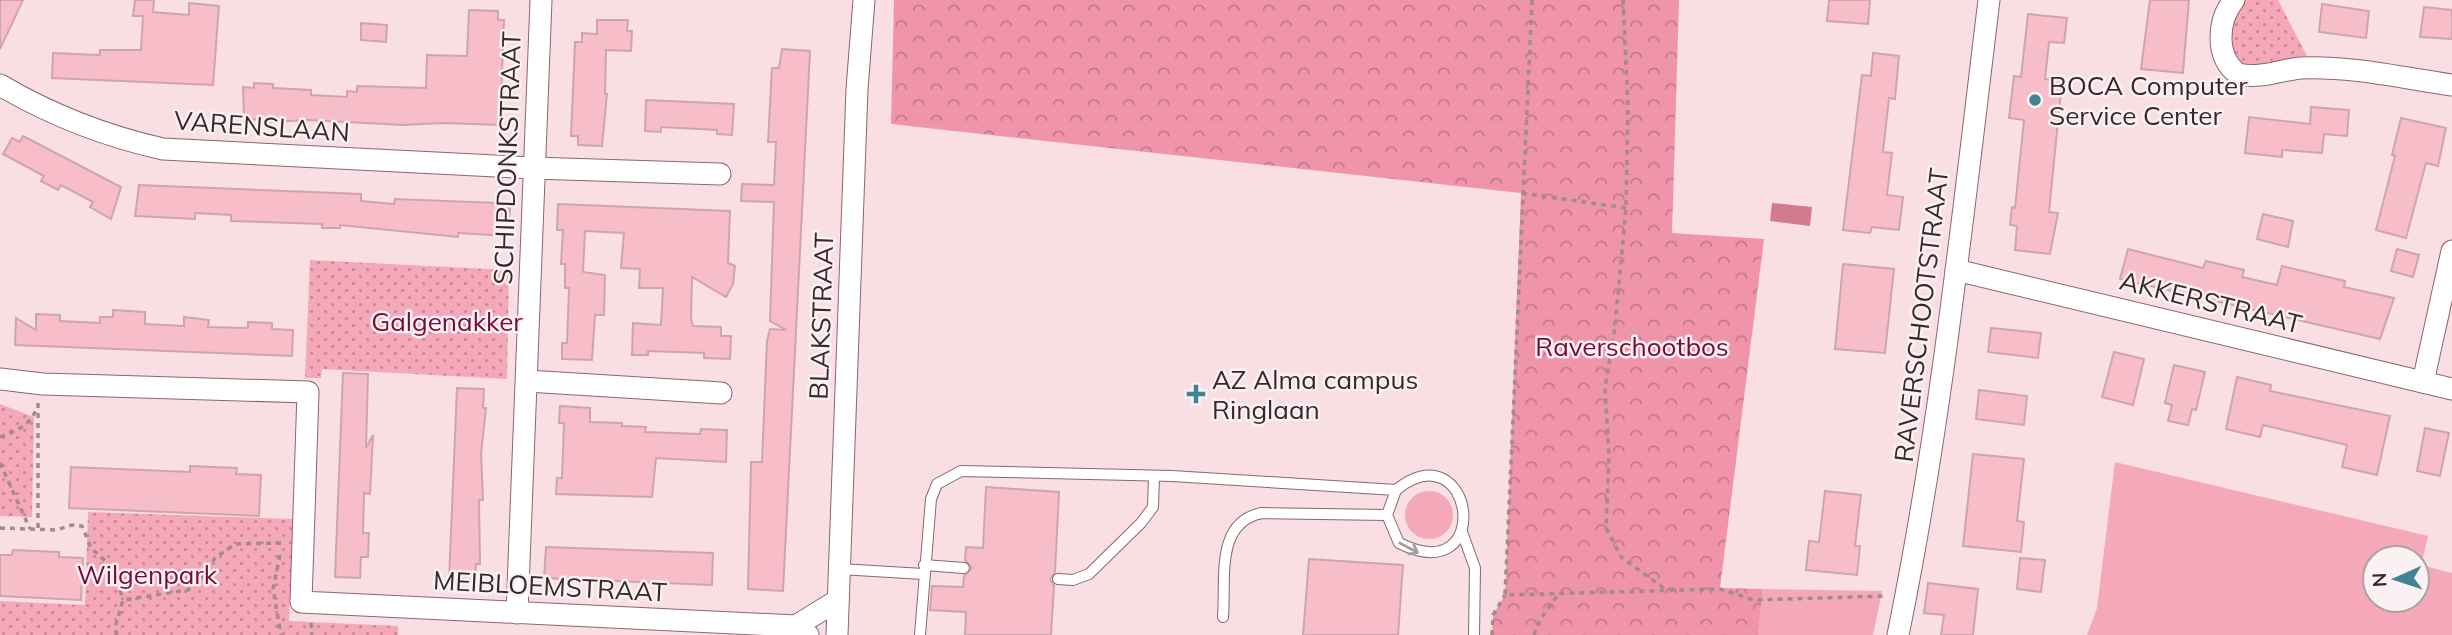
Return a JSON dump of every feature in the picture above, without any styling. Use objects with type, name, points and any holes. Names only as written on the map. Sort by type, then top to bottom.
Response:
[{"type":"street","name":"SCHIPDONKSTRAAT","points":[[517,613],[541,0]]},
{"type":"street","name":"BLAKSTRAAT","points":[[837,635],[857,89],[864,0]]},
{"type":"street","name":"RAVERSCHOOTSTRAAT","points":[[1898,635],[1930,473],[1989,0]]},
{"type":"street","points":[[2234,0],[2223,19],[2221,46],[2223,57],[2238,74],[2267,76],[2299,68],[2351,70],[2452,85]]},
{"type":"street","name":"VARENSLAAN","points":[[0,85],[62,117],[122,139],[163,149],[533,168],[720,174]]},
{"type":"street","points":[[2423,382],[2452,251]]},
{"type":"street","name":"AKKERSTRAAT","points":[[1956,270],[2452,389]]},
{"type":"street","points":[[0,379],[41,394]]},
{"type":"street","points":[[527,381],[721,393]]},
{"type":"street","name":"MEIBLOEMSTRAAT","points":[[41,394],[308,392],[301,602],[802,630],[838,600]]},
{"type":"lane","points":[[920,635],[930,499],[937,484],[961,471],[1154,477],[1396,490]]},
{"type":"lane","points":[[1462,532],[1445,550],[1421,554],[1399,543],[1387,515],[1396,490],[1409,479],[1434,476],[1455,487],[1465,509],[1462,532],[1475,568],[1474,635]]},
{"type":"lane","points":[[1058,579],[1073,580],[1089,574],[1141,523],[1153,507],[1154,477]]},
{"type":"lane","points":[[1223,617],[1229,535],[1248,516],[1262,513],[1387,515]]},
{"type":"lane","points":[[840,569],[964,568]]},
{"type":"path","points":[[1492,635],[1493,615],[1505,595],[1532,0]]},
{"type":"path","points":[[1623,0],[1628,106],[1626,208],[1615,327],[1605,388],[1609,456],[1605,528],[1621,557],[1667,590]]},
{"type":"path","points":[[1522,193],[1626,208]]},
{"type":"path","points":[[0,437],[27,424],[34,417],[41,394]]},
{"type":"path","points":[[38,530],[41,394]]},
{"type":"path","points":[[0,463],[30,529]]},
{"type":"path","points":[[0,528],[38,530],[82,526],[91,548],[114,569],[123,600],[111,635]]},
{"type":"path","points":[[123,600],[188,590],[203,577],[215,558],[235,544],[284,543],[273,589],[281,635]]},
{"type":"path","points":[[1505,595],[1720,589],[1754,600],[1906,596]]},
{"type":"path","points":[[1534,635],[1540,620],[1559,593]]},
{"type":"path","points":[[115,628],[117,635]]},
{"type":"green space","name":"Raverschootbos","points":[[894,0],[1679,0],[1672,233],[1764,239],[1720,588],[1763,589],[1758,635],[1492,635],[1493,615],[1505,595],[1521,193],[891,124]]},
{"type":"green space","points":[[2242,0],[2278,0],[2307,56],[2249,69],[2228,56],[2230,14]]},
{"type":"green space","name":"Galgenakker","points":[[310,260],[509,270],[507,379],[322,369],[321,378],[305,378]]},
{"type":"green space","name":"Wilgenpark","points":[[0,404],[34,417],[32,517],[0,516]]},
{"type":"green space","points":[[2115,462],[2428,536],[2426,544],[2361,544],[2361,614],[2431,614],[2431,568],[2452,573],[2452,635],[2087,635],[2097,608]]},
{"type":"green space","points":[[1429,491],[1446,498],[1453,515],[1446,532],[1429,539],[1412,532],[1405,515],[1412,498]]},
{"type":"green space","name":"Wilgenpark","points":[[88,512],[293,519],[289,621],[398,626],[398,635],[0,635],[0,601],[85,605]]},
{"type":"green space","points":[[1763,589],[1882,591],[1873,635],[1758,635]]},
{"type":"shaded area","points":[[1772,203],[1812,207],[1810,226],[1770,221]]},
{"type":"building","points":[[0,0],[23,0],[0,49]]},
{"type":"building","points":[[135,0],[154,0],[153,12],[189,15],[189,3],[219,6],[213,85],[52,78],[53,53],[100,55],[100,50],[141,50],[143,16],[133,16]]},
{"type":"building","points":[[1829,0],[1870,0],[1868,24],[1827,21]]},
{"type":"building","points":[[2150,0],[2189,0],[2183,73],[2141,69]]},
{"type":"building","points":[[2322,4],[2369,11],[2366,38],[2319,32]]},
{"type":"building","points":[[2424,7],[2452,10],[2452,39],[2420,37]]},
{"type":"building","points":[[469,10],[498,11],[498,20],[504,20],[500,125],[403,125],[308,120],[270,122],[244,118],[243,87],[254,88],[254,83],[273,84],[273,88],[311,90],[311,95],[347,97],[347,91],[357,92],[357,86],[426,88],[427,55],[467,56]]},
{"type":"building","points":[[2028,14],[2067,18],[2064,43],[2049,42],[2045,79],[2062,81],[2049,212],[2058,213],[2050,254],[2015,250],[2017,226],[2010,225],[2012,207],[2015,208],[2024,120],[2009,118],[2014,76],[2021,77]]},
{"type":"building","points":[[597,20],[628,20],[627,31],[632,31],[631,51],[606,50],[607,94],[602,146],[578,145],[578,136],[571,136],[575,42],[582,42],[582,33],[597,34]]},
{"type":"building","points":[[361,23],[387,25],[386,42],[361,40]]},
{"type":"building","points":[[782,49],[810,51],[783,591],[748,589],[751,462],[762,462],[767,341],[770,329],[786,330],[770,321],[774,202],[741,201],[742,184],[774,185],[776,142],[768,142],[772,68],[779,68]]},
{"type":"building","points":[[1873,53],[1899,56],[1895,99],[1889,98],[1883,152],[1892,153],[1887,195],[1903,197],[1899,230],[1872,227],[1870,233],[1843,230],[1862,75],[1871,76]]},
{"type":"building","points":[[646,100],[734,104],[732,135],[717,134],[717,130],[661,127],[661,132],[645,131]]},
{"type":"building","points":[[2311,107],[2349,110],[2347,136],[2324,134],[2322,153],[2282,150],[2282,157],[2245,153],[2249,117],[2310,124]]},
{"type":"building","points":[[2401,118],[2446,128],[2438,166],[2426,163],[2406,238],[2376,230],[2395,156],[2392,155]]},
{"type":"building","points":[[23,136],[121,187],[111,219],[90,207],[93,202],[61,185],[58,190],[41,181],[44,176],[3,154],[12,138],[20,142]]},
{"type":"building","points":[[139,185],[361,194],[361,201],[394,204],[395,199],[498,203],[510,208],[508,236],[458,233],[458,237],[340,225],[340,228],[322,228],[322,224],[231,221],[231,215],[195,213],[195,219],[135,216]]},
{"type":"building","points":[[558,204],[730,211],[728,263],[735,266],[733,284],[726,297],[692,277],[691,319],[693,326],[721,327],[721,336],[731,336],[730,359],[704,358],[704,353],[648,351],[648,355],[632,355],[633,323],[661,325],[663,288],[639,288],[640,269],[621,268],[624,233],[585,231],[583,272],[605,275],[604,315],[595,315],[592,360],[562,359],[562,343],[567,343],[569,288],[565,288],[565,264],[561,264],[563,230],[557,230]]},
{"type":"building","points":[[2263,214],[2293,221],[2288,247],[2257,239]]},
{"type":"building","points":[[2128,249],[2203,268],[2206,261],[2244,270],[2242,277],[2277,285],[2282,266],[2345,281],[2344,287],[2394,298],[2380,339],[2120,279]]},
{"type":"building","points":[[2397,249],[2419,255],[2413,277],[2391,271]]},
{"type":"building","points":[[1843,264],[1894,269],[1885,353],[1835,349]]},
{"type":"building","points":[[113,310],[145,312],[145,324],[184,326],[184,317],[209,320],[208,327],[248,328],[248,322],[272,323],[272,329],[293,330],[292,356],[15,345],[16,318],[36,330],[36,314],[60,315],[60,321],[100,323],[100,317],[113,317]]},
{"type":"building","points":[[1991,328],[2041,333],[2038,358],[1988,352]]},
{"type":"building","points":[[2114,352],[2144,359],[2133,405],[2102,397]]},
{"type":"building","points":[[2174,365],[2205,372],[2196,410],[2192,409],[2188,425],[2168,421],[2172,405],[2165,403]]},
{"type":"building","points":[[343,373],[368,374],[366,448],[373,435],[370,494],[364,493],[363,533],[369,533],[368,557],[361,557],[360,578],[335,577]]},
{"type":"building","points":[[2237,377],[2271,385],[2270,391],[2390,416],[2377,475],[2342,467],[2347,445],[2263,425],[2260,437],[2226,429]]},
{"type":"building","points":[[457,388],[484,389],[483,408],[486,408],[481,454],[483,500],[479,500],[480,564],[476,564],[475,583],[449,581]]},
{"type":"building","points":[[1979,390],[2027,396],[2024,425],[1976,419]]},
{"type":"building","points":[[560,406],[590,408],[590,422],[646,427],[645,432],[700,434],[701,429],[727,430],[726,462],[656,458],[652,497],[556,494],[557,478],[562,478],[564,423],[559,423]]},
{"type":"building","points":[[2425,428],[2449,433],[2440,476],[2417,471]]},
{"type":"building","points":[[1973,454],[2024,459],[2017,521],[2024,522],[2021,552],[1963,546]]},
{"type":"building","points":[[190,466],[237,468],[236,474],[261,475],[259,516],[69,508],[71,467],[190,472]]},
{"type":"building","points":[[986,487],[1059,492],[1055,572],[1050,579],[1054,586],[1051,635],[965,635],[966,612],[930,610],[932,586],[963,587],[964,576],[972,568],[965,560],[966,547],[983,548]]},
{"type":"building","points":[[1825,491],[1861,495],[1855,546],[1860,546],[1857,575],[1806,570],[1809,541],[1819,542]]},
{"type":"building","points":[[546,547],[713,553],[712,585],[544,578]]},
{"type":"building","points":[[13,550],[59,552],[59,557],[83,558],[81,600],[0,596],[0,555],[12,555]]},
{"type":"building","points":[[2020,558],[2045,560],[2041,592],[2017,589]]},
{"type":"building","points":[[1309,559],[1403,565],[1398,635],[1303,635]]},
{"type":"building","points":[[1928,583],[1978,589],[1973,635],[1941,635],[1944,615],[1924,613]]},
{"type":"place","name":"BOCA Computer Service Center","points":[[2035,100]]},
{"type":"place","name":"AZ Alma campus Ringlaan","points":[[1196,394]]}]
